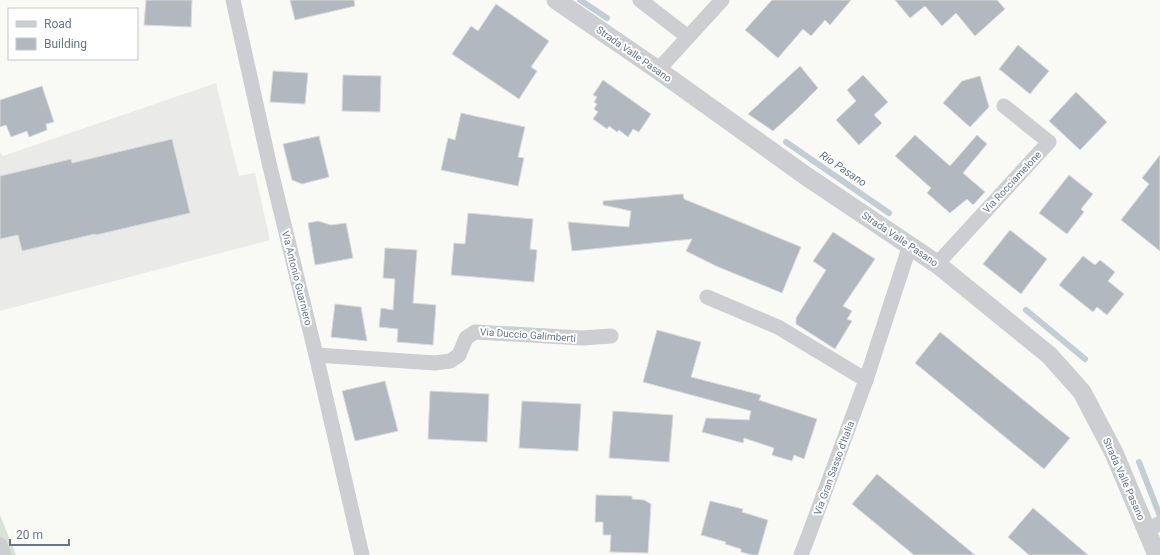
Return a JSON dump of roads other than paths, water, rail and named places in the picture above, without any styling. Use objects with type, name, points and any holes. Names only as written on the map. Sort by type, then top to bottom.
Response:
[{"type":"street","name":"Via Antonio Guarniero","points":[[232,0],[362,555]]},
{"type":"street","name":"Strada Valle Pasano","points":[[556,0],[658,70],[800,171],[937,264],[1049,355],[1082,392],[1154,526],[1157,555]]},
{"type":"street","points":[[640,0],[688,37]]},
{"type":"street","points":[[658,70],[722,0]]},
{"type":"street","name":"Via Rocciamelone","points":[[937,264],[1048,142],[1004,106]]},
{"type":"street","name":"Via Gran Sasso d'Italia","points":[[801,555],[866,380],[910,245]]},
{"type":"street","points":[[707,297],[778,327],[866,380]]},
{"type":"street","name":"Via Duccio Galimberti","points":[[316,354],[435,363],[450,361],[459,355],[466,338],[475,332],[582,338],[611,336]]},
{"type":"street","points":[[0,545],[4,555]]},
{"type":"waterway","name":"Rio Pasano","points":[[580,0],[607,18]]},
{"type":"waterway","name":"Rio Pasano","points":[[786,142],[889,213]]},
{"type":"waterway","name":"Rio Pasano","points":[[1026,310],[1085,359]]},
{"type":"waterway","name":"Rio Pasano","points":[[1139,462],[1160,516]]}]
